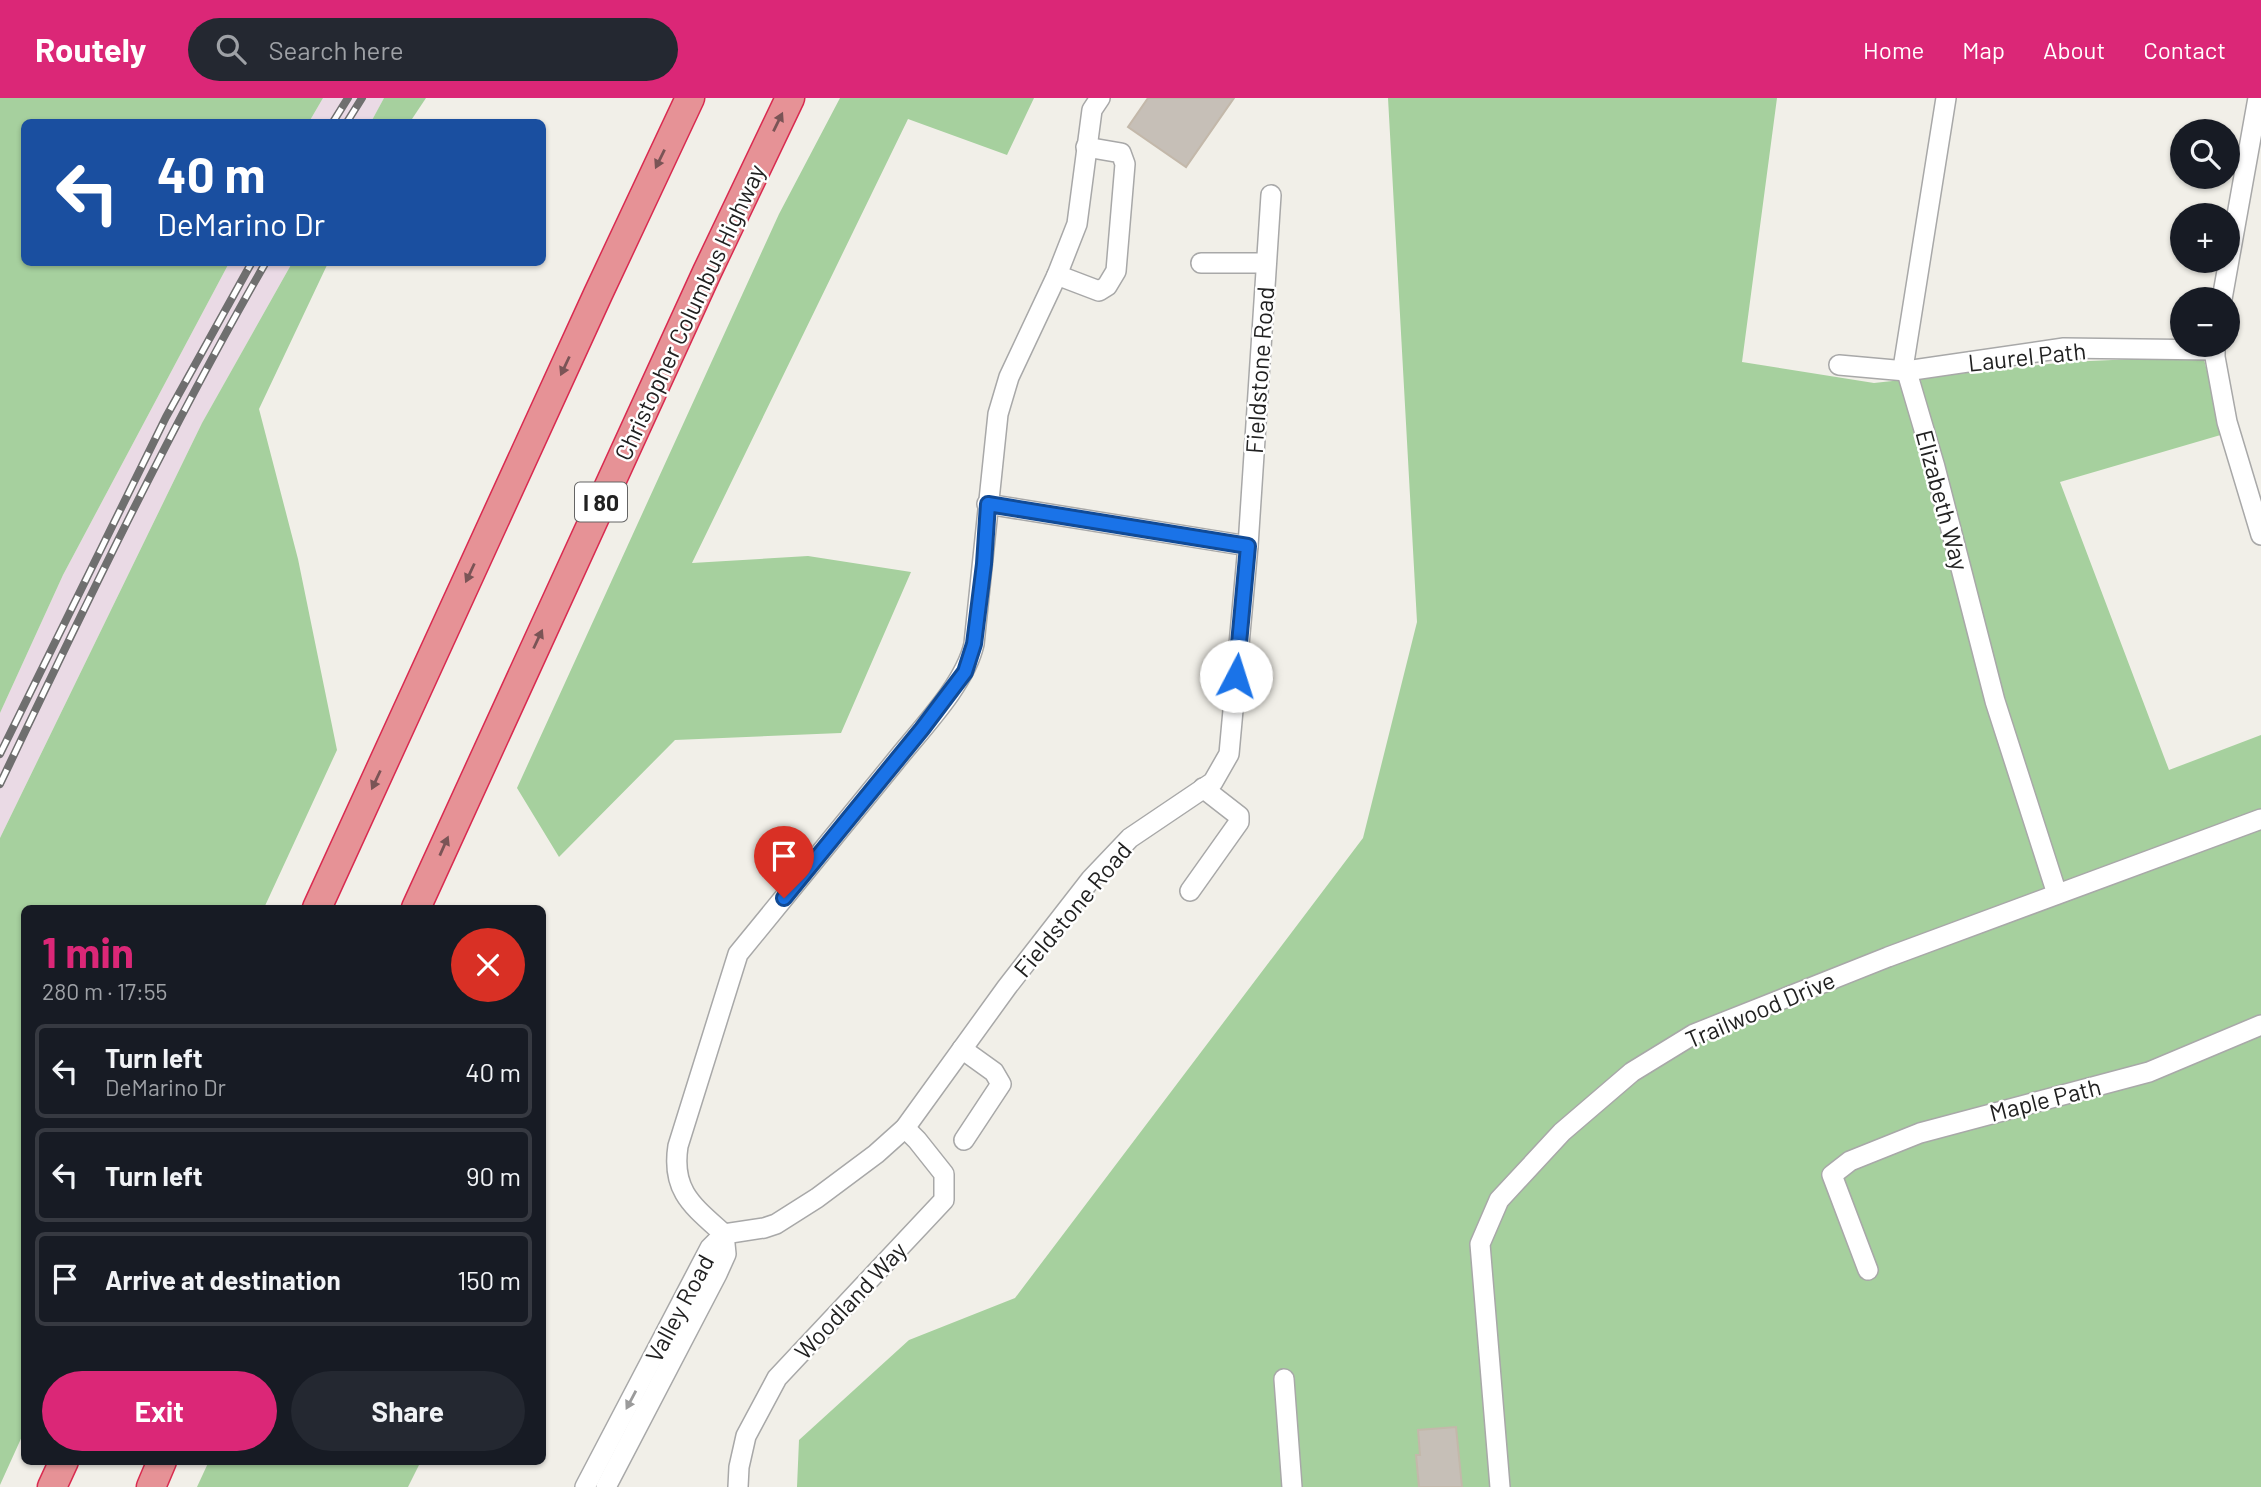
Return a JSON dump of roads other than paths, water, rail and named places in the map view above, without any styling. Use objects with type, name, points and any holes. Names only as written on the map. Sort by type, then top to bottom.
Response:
[{"type":"highway","points":[[318,905],[690,98]]},
{"type":"highway","name":"Christopher Columbus Highway","points":[[416,905],[701,285],[790,98]]},
{"type":"highway","points":[[52,1487],[62,1465]]},
{"type":"highway","points":[[150,1487],[160,1465]]},
{"type":"street","points":[[724,1234],[695,1208],[682,1191],[676,1159],[738,954],[922,729],[965,672],[974,644],[998,414],[1009,377],[1057,275],[1077,224],[1092,110],[1100,98]]},
{"type":"street","name":"Elizabeth Way","points":[[1946,98],[1904,362],[1935,467],[1995,701],[2057,894]]},
{"type":"street","points":[[2224,287],[2258,98]]},
{"type":"street","points":[[1057,275],[1099,291],[1107,286],[1116,271],[1125,164],[1121,153],[1086,147]]},
{"type":"street","name":"Fieldstone Road","points":[[724,1234],[776,1224],[817,1198],[876,1154],[905,1128],[1007,987],[1091,879],[1130,838],[1213,782],[1229,754],[1248,546],[1271,195]]},
{"type":"street","points":[[1201,263],[1266,263]]},
{"type":"street","name":"Laurel Path","points":[[1839,365],[1906,371],[2064,348],[2170,348]]},
{"type":"street","points":[[2216,357],[2227,422],[2261,535]]},
{"type":"street","points":[[988,504],[1248,546]]},
{"type":"street","points":[[1190,891],[1239,822],[1239,816],[1203,788]]},
{"type":"street","name":"Trailwood Drive","points":[[1500,1487],[1480,1244],[1499,1200],[1553,1141],[1632,1072],[1694,1034],[1888,957],[2261,819]]},
{"type":"street","name":"Maple Path","points":[[1868,1270],[1832,1175],[1850,1161],[1920,1133],[2149,1072],[2261,1025]]},
{"type":"street","points":[[962,1049],[994,1072],[1001,1084],[964,1140]]},
{"type":"street","name":"Woodland Way","points":[[738,1487],[739,1467],[746,1436],[777,1378],[944,1200],[944,1174],[905,1128]]},
{"type":"street","name":"Valley Road","points":[[585,1487],[710,1248],[724,1234]]},
{"type":"street","name":"Valley Road","points":[[606,1487],[717,1275],[726,1254],[724,1234]]},
{"type":"street","points":[[1284,1379],[1292,1487]]},
{"type":"railway","points":[[335,119],[348,98]]},
{"type":"railway","points":[[349,119],[362,98]]},
{"type":"railway","points":[[0,754],[166,417],[250,266]]},
{"type":"railway","points":[[0,784],[161,455],[264,266]]}]
